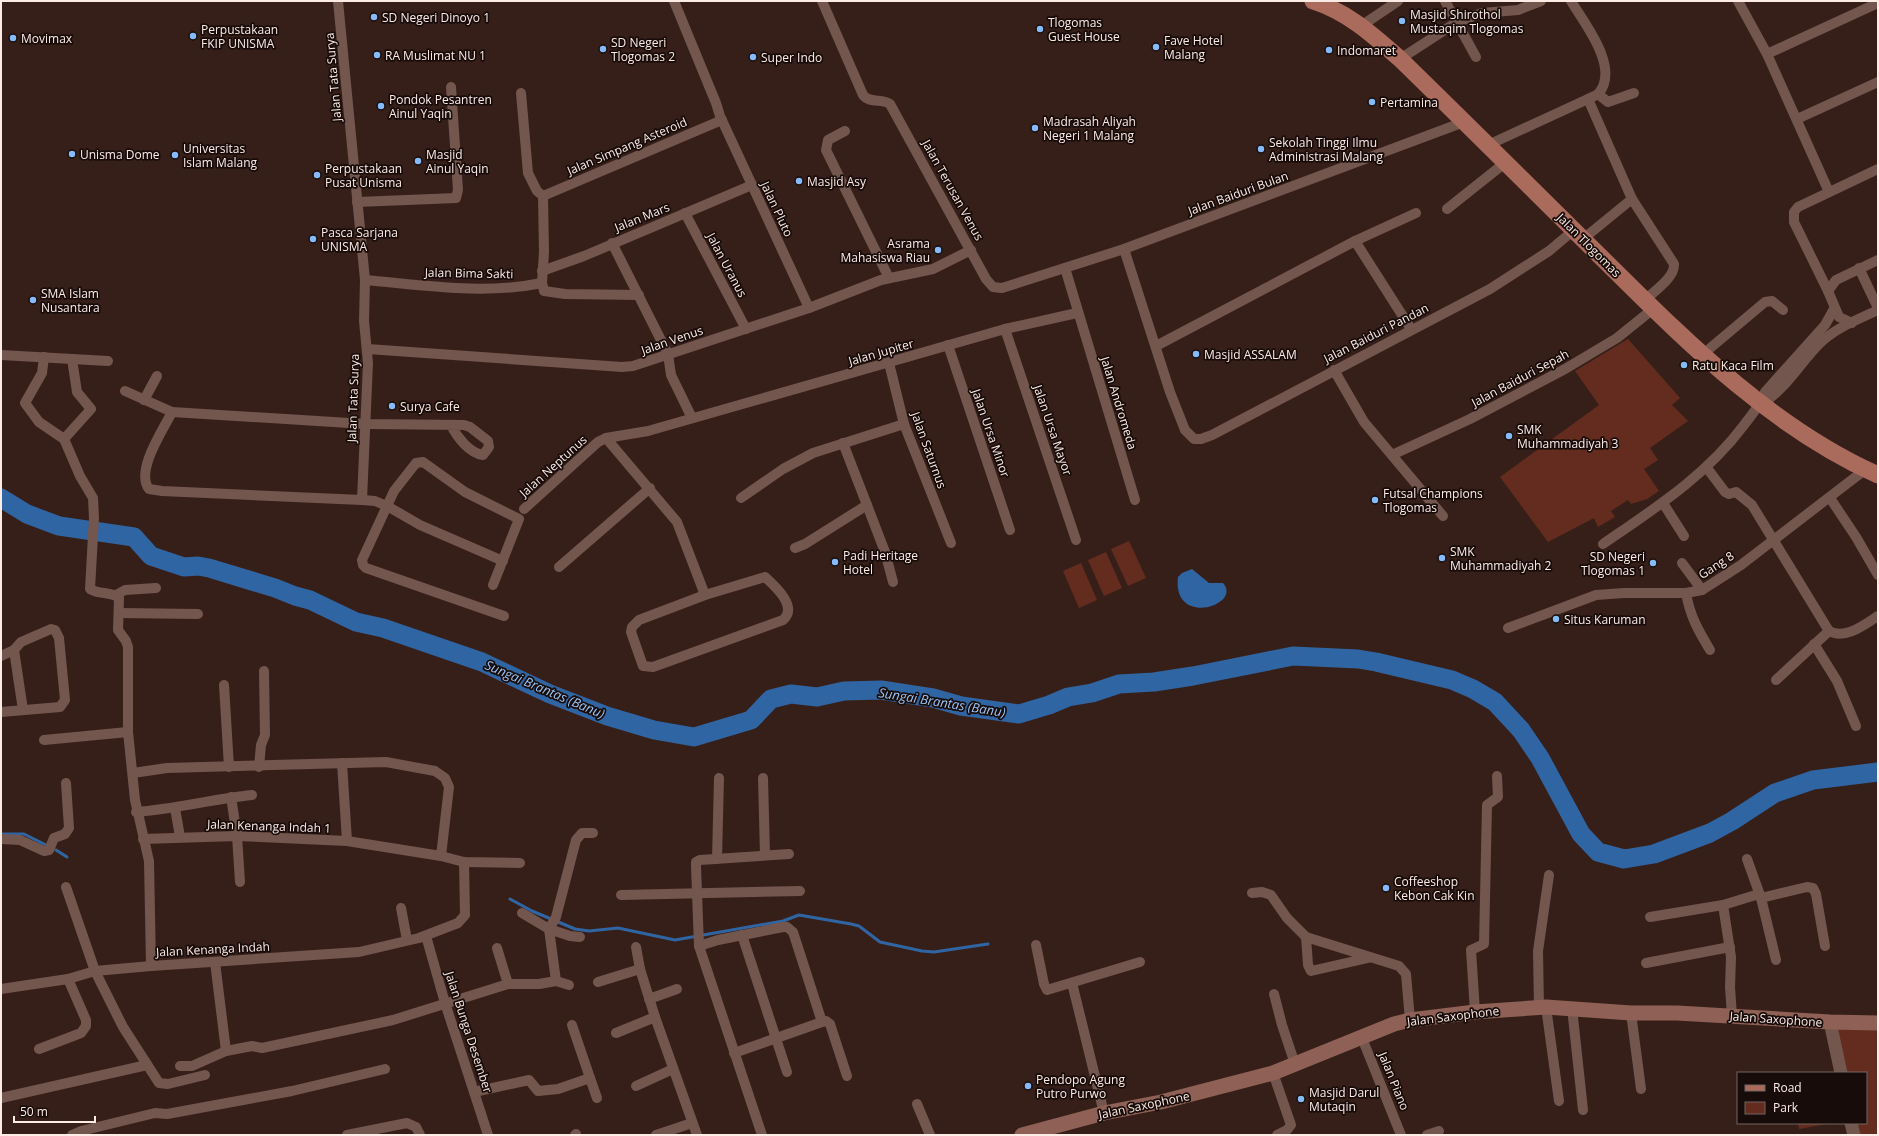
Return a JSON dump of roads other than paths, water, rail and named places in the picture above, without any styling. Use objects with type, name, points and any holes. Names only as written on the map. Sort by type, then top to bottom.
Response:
[{"type":"main road","name":"Jalan Tlogomas","points":[[1313,1],[1327,5],[1361,26],[1400,59],[1702,355],[1761,404],[1819,442],[1872,472]]},
{"type":"main road","name":"Jalan Saxophone","points":[[1022,1135],[1104,1113],[1161,1102],[1273,1073],[1394,1024],[1410,1020],[1475,1012],[1543,1007],[1631,1013],[1878,1023]]},
{"type":"street","name":"Jalan Tata Surya","points":[[338,1],[365,280],[364,322],[368,349],[362,500]]},
{"type":"street","name":"Jalan Pluto","points":[[674,1],[722,120],[809,308]]},
{"type":"street","name":"Jalan Terusan Venus","points":[[822,1],[865,98],[884,101],[890,104],[993,287],[1002,288],[1020,283]]},
{"type":"street","points":[[1361,26],[1398,1]]},
{"type":"street","points":[[1445,1],[1476,58]]},
{"type":"street","points":[[1400,59],[1457,22],[1482,13],[1518,10],[1541,1]]},
{"type":"street","points":[[1488,145],[1598,94],[1605,79],[1605,62],[1591,34],[1570,1]]},
{"type":"street","points":[[1738,1],[1767,54],[1829,192]]},
{"type":"street","points":[[1767,54],[1878,3]]},
{"type":"street","points":[[1797,119],[1878,82]]},
{"type":"street","points":[[357,202],[456,198],[458,190],[451,87]]},
{"type":"street","points":[[521,93],[528,173],[537,191],[543,196],[544,252],[542,283],[544,291],[552,293],[638,295]]},
{"type":"street","points":[[1598,94],[1603,100],[1608,102],[1634,93]]},
{"type":"street","points":[[1588,99],[1632,200]]},
{"type":"street","name":"Jalan Simpang Asteroid","points":[[543,196],[722,120]]},
{"type":"street","name":"Jalan Baiduri Bulan","points":[[1020,283],[1124,249],[1464,122]]},
{"type":"street","points":[[845,130],[828,140],[826,150],[889,278]]},
{"type":"street","points":[[1447,209],[1506,162]]},
{"type":"street","points":[[1852,323],[1839,317],[1834,309],[1828,291],[1792,219],[1798,207],[1878,169]]},
{"type":"street","name":"Jalan Mars","points":[[542,271],[584,256],[752,185]]},
{"type":"street","name":"Jalan Baiduri Pandan","points":[[1156,346],[1170,392],[1185,430],[1194,438],[1201,439],[1212,435],[1508,279],[1549,251],[1578,235],[1632,200]]},
{"type":"street","name":"Jalan Baiduri Sepah","points":[[1392,455],[1470,419],[1566,369],[1617,338],[1649,304],[1673,271],[1674,264],[1632,200]]},
{"type":"street","name":"Jalan Uranus","points":[[685,213],[746,329]]},
{"type":"street","points":[[1124,249],[1156,346],[1355,241],[1416,213]]},
{"type":"street","points":[[1355,241],[1411,329]]},
{"type":"street","points":[[612,243],[668,354],[672,375],[692,418]]},
{"type":"street","name":"Jalan Venus","points":[[368,349],[622,367],[641,365],[668,354],[809,308],[889,278],[933,269],[971,250]]},
{"type":"street","points":[[1828,291],[1836,280],[1878,260]]},
{"type":"street","points":[[1065,268],[1077,313]]},
{"type":"street","points":[[1818,339],[1878,309],[1859,268]]},
{"type":"street","points":[[1820,275],[1836,280]]},
{"type":"street","name":"Jalan Bima Sakti","points":[[365,280],[488,289],[516,288],[542,283]]},
{"type":"street","points":[[1702,355],[1765,302],[1772,301],[1783,310]]},
{"type":"street","points":[[1602,544],[1663,503],[1707,468],[1728,447],[1761,404],[1772,398],[1800,359],[1818,339],[1834,309]]},
{"type":"street","name":"Jalan Jupiter","points":[[692,418],[889,364],[1005,329],[1077,313]]},
{"type":"street","name":"Jalan Andromeda","points":[[1077,313],[1135,500]]},
{"type":"street","name":"Jalan Ursa Mayor","points":[[1005,329],[1076,540]]},
{"type":"street","name":"Jalan Ursa Minor","points":[[948,345],[1010,530]]},
{"type":"street","points":[[1,355],[108,361]]},
{"type":"street","points":[[44,357],[42,373],[25,403],[39,422],[64,439],[80,476],[93,498],[94,518],[90,589],[96,592],[116,595],[120,598],[118,630],[126,641],[128,647],[128,732],[136,812],[148,852],[151,966]]},
{"type":"street","points":[[64,439],[91,409],[77,392],[72,359]]},
{"type":"street","name":"Jalan Saturnus","points":[[889,364],[904,424],[951,543]]},
{"type":"street","points":[[1334,370],[1364,422],[1443,516]]},
{"type":"street","points":[[144,400],[157,376]]},
{"type":"street","points":[[125,391],[172,412],[365,424],[451,425]]},
{"type":"street","points":[[172,412],[150,456],[145,471],[144,479],[149,489],[162,491],[375,501],[387,506],[420,525],[503,561]]},
{"type":"street","name":"Jalan Neptunus","points":[[524,510],[598,442],[606,438],[648,431],[692,418]]},
{"type":"street","points":[[741,498],[789,466],[813,453],[904,424]]},
{"type":"street","points":[[606,438],[650,488],[677,522],[705,595]]},
{"type":"street","points":[[843,443],[868,505],[894,582]]},
{"type":"street","points":[[493,584],[519,519],[465,492],[423,462],[416,463],[394,491],[362,560],[363,564],[366,568],[504,616]]},
{"type":"street","points":[[1707,468],[1725,492],[1729,494],[1736,492],[1747,500],[1829,631],[1837,635],[1854,630],[1878,616]]},
{"type":"street","name":"Gang 8","points":[[1508,628],[1596,595],[1624,593],[1686,593],[1702,590],[1741,565],[1772,539],[1830,498],[1872,472]]},
{"type":"street","points":[[559,567],[650,488]]},
{"type":"street","points":[[1830,498],[1856,537],[1878,575]]},
{"type":"street","points":[[1663,503],[1684,536]]},
{"type":"street","points":[[795,548],[805,544],[868,505]]},
{"type":"street","points":[[1682,563],[1702,590]]},
{"type":"street","points":[[765,577],[773,584],[789,606],[789,612],[783,620],[684,657],[653,667],[643,666],[631,632],[635,624],[639,620],[705,595],[765,577]]},
{"type":"street","points":[[116,595],[125,590],[156,588]]},
{"type":"street","points":[[1686,593],[1690,612],[1698,631],[1710,650]]},
{"type":"street","points":[[119,613],[198,614]]},
{"type":"street","points":[[1,656],[14,650],[21,642],[51,629],[58,633],[65,700],[60,707],[1,712]]},
{"type":"street","points":[[1776,680],[1829,631]]},
{"type":"street","points":[[1814,644],[1837,681],[1856,726]]},
{"type":"street","points":[[14,650],[23,710]]},
{"type":"street","points":[[259,767],[261,745],[265,735],[264,671]]},
{"type":"street","points":[[224,685],[229,767]]},
{"type":"street","points":[[44,740],[128,732]]},
{"type":"street","points":[[133,773],[167,768],[259,767],[386,762],[435,771],[445,778],[449,787],[441,856]]},
{"type":"street","points":[[342,763],[347,841]]},
{"type":"street","points":[[1475,1012],[1472,950],[1474,947],[1484,944],[1487,805],[1498,796],[1497,776]]},
{"type":"street","points":[[718,859],[719,778]]},
{"type":"street","points":[[763,778],[765,856]]},
{"type":"street","points":[[1,839],[20,840],[44,851],[49,850],[54,838],[65,834],[69,828],[66,783]]},
{"type":"street","points":[[136,812],[174,808],[231,797],[252,795]]},
{"type":"street","points":[[231,797],[237,836],[240,882]]},
{"type":"street","points":[[174,808],[180,837]]},
{"type":"street","points":[[556,981],[552,924],[576,840],[582,833],[593,833]]},
{"type":"street","name":"Jalan Kenanga Indah 1","points":[[143,839],[237,836],[347,841],[441,856],[464,862],[520,863]]},
{"type":"street","points":[[762,1135],[699,944],[696,862],[789,854]]},
{"type":"street","points":[[1747,859],[1760,896],[1776,960]]},
{"type":"street","name":"Jalan Kenanga Indah","points":[[1,986],[68,979],[94,971],[359,952],[426,936],[458,923],[461,920],[465,912],[464,862]]},
{"type":"street","points":[[1549,875],[1538,951],[1543,1007],[1559,1101]]},
{"type":"street","points":[[66,887],[94,971],[123,1027],[147,1066],[162,1085],[205,1075]]},
{"type":"street","points":[[1650,917],[1723,905],[1807,887],[1813,888],[1816,894],[1825,946]]},
{"type":"street","points":[[621,895],[697,895],[800,891]]},
{"type":"street","points":[[1252,893],[1262,892],[1272,895],[1287,918],[1306,938],[1369,958],[1386,960],[1397,964],[1402,968],[1406,974],[1410,1020]]},
{"type":"street","points":[[1723,905],[1730,947],[1732,1016]]},
{"type":"street","points":[[401,908],[407,940]]},
{"type":"street","points":[[522,913],[552,924],[580,937]]},
{"type":"street","points":[[699,944],[783,927],[790,929],[793,932],[822,1022]]},
{"type":"street","points":[[742,935],[787,1072]]},
{"type":"street","name":"Jalan Bunga Desember","points":[[426,936],[445,1003],[488,1135]]},
{"type":"street","points":[[1306,938],[1308,965],[1311,971],[1369,958]]},
{"type":"street","points":[[1036,945],[1045,987],[1049,990],[1140,962]]},
{"type":"street","points":[[636,947],[640,969],[649,999],[697,1135]]},
{"type":"street","points":[[1646,963],[1730,947]]},
{"type":"street","points":[[497,948],[508,984]]},
{"type":"street","points":[[215,962],[226,1051]]},
{"type":"street","points":[[598,982],[640,969]]},
{"type":"street","points":[[39,1049],[81,1033],[86,1026],[86,1020],[68,979]]},
{"type":"street","points":[[180,1066],[192,1066],[226,1051],[252,1046],[262,1048],[393,1020],[508,984],[539,984],[556,981],[569,985]]},
{"type":"street","points":[[1072,983],[1104,1113]]},
{"type":"street","points":[[649,999],[677,989]]},
{"type":"street","points":[[1274,994],[1295,1064]]},
{"type":"street","points":[[1572,1008],[1583,1110]]},
{"type":"street","points":[[1631,1013],[1641,1089]]},
{"type":"street","points":[[616,1033],[655,1017]]},
{"type":"street","points":[[734,1053],[826,1021],[830,1024],[847,1076]]},
{"type":"street","points":[[1830,1022],[1841,1072]]},
{"type":"street","points":[[572,1025],[597,1098]]},
{"type":"street","name":"Jalan Piano","points":[[1362,1038],[1401,1135]]},
{"type":"street","points":[[1,1098],[147,1066]]},
{"type":"street","points":[[74,1135],[81,1131],[155,1113],[167,1114],[292,1092],[385,1069]]},
{"type":"street","points":[[636,1086],[673,1069]]},
{"type":"street","points":[[1273,1073],[1291,1125],[1287,1130],[1277,1135]]},
{"type":"street","points":[[474,1092],[529,1080],[538,1091],[548,1091],[590,1078]]},
{"type":"street","points":[[917,1104],[930,1135]]},
{"type":"street","points":[[347,1135],[407,1123],[416,1127],[420,1135]]},
{"type":"street","points":[[656,1135],[692,1123]]},
{"type":"street","points":[[1851,1124],[1854,1135]]},
{"type":"street","points":[[1426,1135],[1439,1131]]},
{"type":"water","points":[[1192,569],[1209,583],[1223,583],[1227,591],[1224,599],[1216,604],[1206,607],[1195,607],[1185,603],[1179,593],[1178,577],[1182,573]]},
{"type":"waterway","name":"Sungai Brantas (Banu)","points":[[1,498],[27,514],[59,526],[134,537],[151,556],[184,567],[198,566],[209,568],[310,600],[356,622],[383,628],[482,662],[550,694],[607,716],[654,730],[694,737],[751,720],[771,699],[791,694],[817,697],[844,691],[881,690],[933,698],[961,706],[1019,714],[1049,705],[1068,697],[1092,693],[1119,684],[1154,682],[1193,676],[1293,656],[1358,659],[1376,662],[1452,680],[1473,689],[1495,702],[1521,730],[1540,758],[1581,834],[1598,852],[1624,859],[1654,854],[1710,833],[1732,821],[1775,793],[1813,780],[1878,772]]},
{"type":"waterway","points":[[1,834],[24,834],[46,845]]},
{"type":"waterway","points":[[56,850],[67,857]]},
{"type":"waterway","points":[[510,899],[532,911],[575,929],[589,931],[618,928],[675,940],[783,921],[799,915],[859,926],[880,942],[922,951],[934,952],[988,944]]},
{"type":"place","name":"SD Negeri Dinoyo 1","points":[[374,17]]},
{"type":"place","name":"Masjid Shirothol Mustaqim Tlogomas","points":[[1402,21]]},
{"type":"place","name":"Tlogomas Guest House","points":[[1040,29]]},
{"type":"place","name":"Perpustakaan FKIP UNISMA","points":[[193,36]]},
{"type":"place","name":"Movimax","points":[[13,38]]},
{"type":"place","name":"Fave Hotel Malang","points":[[1156,47]]},
{"type":"place","name":"SD Negeri Tlogomas 2","points":[[603,49]]},
{"type":"place","name":"Indomaret","points":[[1329,50]]},
{"type":"place","name":"RA Muslimat NU 1","points":[[377,55]]},
{"type":"place","name":"Super Indo","points":[[753,57]]},
{"type":"place","name":"Pertamina","points":[[1372,102]]},
{"type":"place","name":"Pondok Pesantren Ainul Yaqin","points":[[381,106]]},
{"type":"place","name":"Madrasah Aliyah Negeri 1 Malang","points":[[1035,128]]},
{"type":"place","name":"Sekolah Tinggi Ilmu Administrasi Malang","points":[[1261,149]]},
{"type":"place","name":"Unisma Dome","points":[[72,154]]},
{"type":"place","name":"Universitas Islam Malang","points":[[175,155]]},
{"type":"place","name":"Masjid Ainul Yaqin","points":[[418,161]]},
{"type":"place","name":"Perpustakaan Pusat Unisma","points":[[317,175]]},
{"type":"place","name":"Masjid Asy","points":[[799,181]]},
{"type":"place","name":"Pasca Sarjana UNISMA","points":[[313,239]]},
{"type":"place","name":"Asrama Mahasiswa Riau","points":[[938,250]]},
{"type":"place","name":"SMA Islam Nusantara","points":[[33,300]]},
{"type":"place","name":"Masjid ASSALAM","points":[[1196,354]]},
{"type":"place","name":"Ratu Kaca Film","points":[[1684,365]]},
{"type":"place","name":"Surya Cafe","points":[[392,406]]},
{"type":"place","name":"SMK Muhammadiyah 3","points":[[1509,436]]},
{"type":"place","name":"Futsal Champions Tlogomas","points":[[1375,500]]},
{"type":"place","name":"SMK Muhammadiyah 2","points":[[1442,558]]},
{"type":"place","name":"Padi Heritage Hotel","points":[[835,562]]},
{"type":"place","name":"SD Negeri Tlogomas 1","points":[[1653,563]]},
{"type":"place","name":"Situs Karuman","points":[[1556,619]]},
{"type":"place","name":"Coffeeshop Kebon Cak Kin","points":[[1386,888]]},
{"type":"place","name":"Pendopo Agung Putro Purwo","points":[[1028,1086]]},
{"type":"place","name":"Masjid Darul Mutaqin","points":[[1301,1099]]}]
